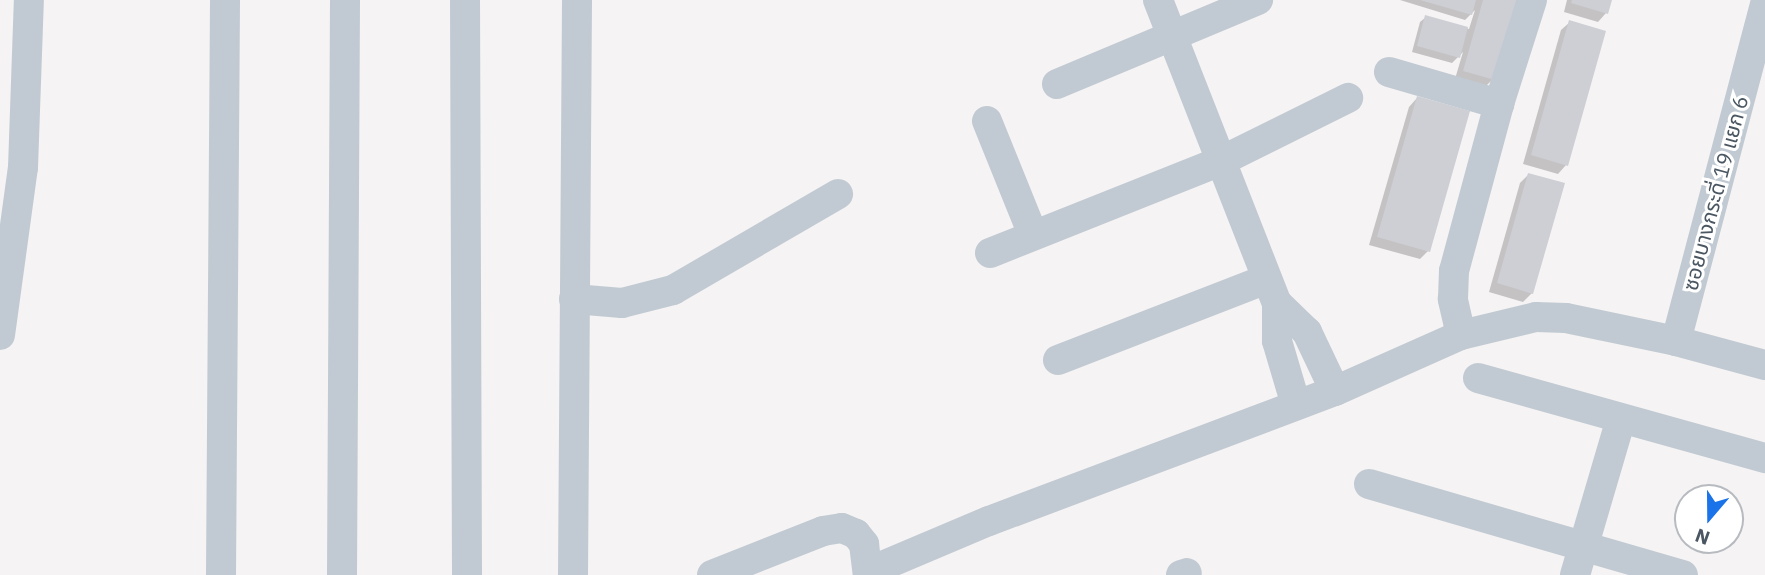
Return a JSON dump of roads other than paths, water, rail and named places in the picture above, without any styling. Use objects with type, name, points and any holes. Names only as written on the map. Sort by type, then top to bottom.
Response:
[{"type":"street","points":[[0,335],[11,167],[29,0]]},
{"type":"street","points":[[221,575],[225,0]]},
{"type":"street","points":[[342,575],[345,0]]},
{"type":"street","points":[[465,0],[467,575]]},
{"type":"street","points":[[573,575],[577,0]]},
{"type":"street","points":[[1158,0],[1272,291],[1277,341],[1296,405]]},
{"type":"street","points":[[1057,84],[1258,0]]},
{"type":"street","points":[[1461,335],[1453,299],[1454,271],[1499,104],[1532,0]]},
{"type":"street","name":"ซอยบางกระดี่ 19 แยก 6","points":[[1676,341],[1765,4]]},
{"type":"street","points":[[1389,72],[1499,104]]},
{"type":"street","points":[[990,253],[1221,161],[1348,98]]},
{"type":"street","points":[[987,121],[1032,235]]},
{"type":"street","points":[[575,299],[622,303],[673,290],[838,194]]},
{"type":"street","points":[[1058,360],[1272,291]]},
{"type":"street","points":[[1272,291],[1307,332],[1335,391]]},
{"type":"street","points":[[712,575],[823,531],[842,528],[856,534],[864,544],[868,574],[989,521],[1335,391],[1461,335],[1536,317],[1566,318],[1676,341],[1765,365]]},
{"type":"street","points":[[1478,378],[1765,458]]},
{"type":"street","points":[[1575,575],[1621,419]]},
{"type":"street","points":[[1369,484],[1683,575]]}]
